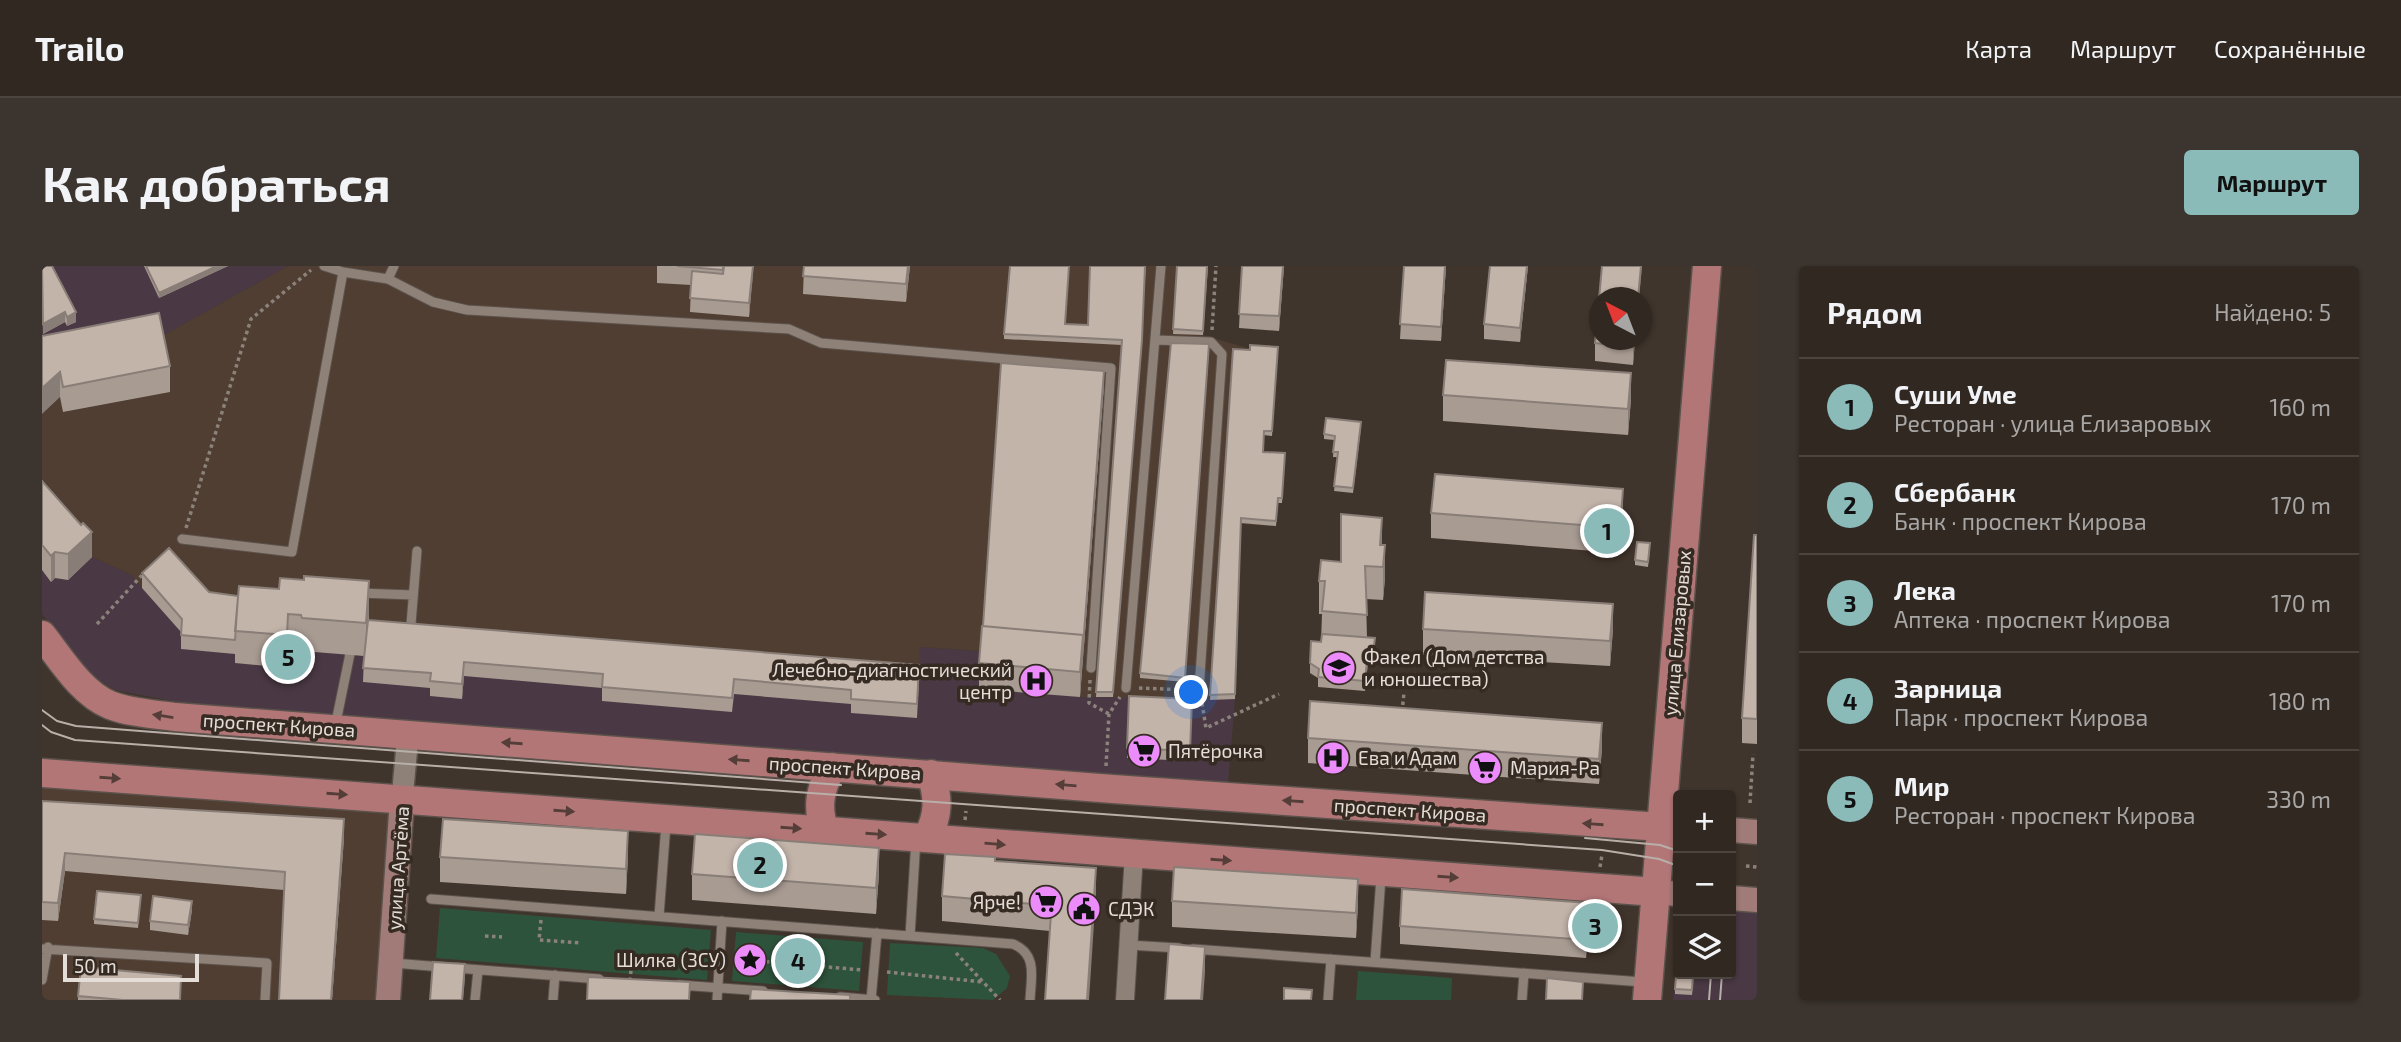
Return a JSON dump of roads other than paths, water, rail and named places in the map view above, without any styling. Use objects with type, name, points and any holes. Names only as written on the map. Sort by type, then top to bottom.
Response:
[{"type":"main road","name":"улица Елизаровых","points":[[1647,991],[1667,893],[1707,266]]},
{"type":"main road","name":"проспект Кирова","points":[[42,637],[85,687],[111,706],[175,718],[1670,827]]},
{"type":"main road","points":[[42,637],[45,656],[42,670]]},
{"type":"main road","points":[[825,831],[819,809],[820,794],[832,767]]},
{"type":"main road","points":[[42,773],[1667,893]]},
{"type":"main road","points":[[921,838],[937,813],[937,792],[931,775]]},
{"type":"main road","name":"улица Артёма","points":[[388,1000],[402,799]]},
{"type":"main road","points":[[1736,830],[1757,832]]},
{"type":"main road","points":[[1736,898],[1757,900]]},
{"type":"street","name":"улица Артёма","points":[[402,799],[408,735]]},
{"type":"street","points":[[1125,1000],[1135,854]]},
{"type":"lane","points":[[324,266],[388,279],[433,302],[467,310],[789,329],[821,343],[1111,368],[1091,668]]},
{"type":"lane","points":[[388,279],[394,266]]},
{"type":"lane","points":[[1126,688],[1161,266]]},
{"type":"lane","points":[[183,539],[292,552],[343,272]]},
{"type":"lane","points":[[1156,340],[1211,342],[1222,354],[1199,690]]},
{"type":"lane","points":[[411,624],[418,551]]},
{"type":"lane","points":[[348,592],[413,595]]},
{"type":"lane","points":[[360,604],[361,593]]},
{"type":"lane","points":[[335,728],[355,628]]},
{"type":"lane","points":[[659,916],[666,819]]},
{"type":"lane","points":[[910,936],[921,838]]},
{"type":"lane","points":[[1375,962],[1381,872]]},
{"type":"lane","points":[[431,899],[1013,944],[1022,947],[1032,964],[1030,1000]]},
{"type":"lane","points":[[717,1000],[722,921]]},
{"type":"lane","points":[[833,997],[873,1000],[877,933]]},
{"type":"lane","points":[[1128,944],[1524,973],[1647,991]]},
{"type":"lane","points":[[42,980],[45,948],[267,963],[265,1000]]},
{"type":"lane","points":[[1328,1000],[1331,959]]},
{"type":"lane","points":[[391,963],[630,981]]},
{"type":"lane","points":[[475,1000],[478,970]]},
{"type":"lane","points":[[1522,1000],[1524,973]]},
{"type":"lane","points":[[553,1000],[555,975]]},
{"type":"lane","points":[[669,984],[769,992]]},
{"type":"tram line","points":[[42,710],[57,721],[76,726],[841,785]]},
{"type":"tram line","points":[[42,725],[51,732],[75,740],[1602,850],[1659,859],[1673,864]]},
{"type":"tram line","points":[[1585,838],[1660,845],[1673,849]]},
{"type":"tram line","points":[[1709,1000],[1711,979]]},
{"type":"tram line","points":[[1720,1000],[1722,979]]},
{"type":"place","name":"Суши Уме","points":[[1607,531]]},
{"type":"place","name":"Мир","points":[[288,657]]},
{"type":"place","name":"Факел (Дом детства и юношества)","points":[[1339,668]]},
{"type":"place","name":"Лечебно-диагностический центр","points":[[1036,681]]},
{"type":"place","name":"Пятёрочка","points":[[1144,751]]},
{"type":"place","name":"Ева и Адам","points":[[1333,758]]},
{"type":"place","name":"Мария-Ра","points":[[1485,768]]},
{"type":"place","name":"Сбербанк","points":[[760,865]]},
{"type":"place","name":"Ярче!","points":[[1046,902]]},
{"type":"place","name":"СДЭК","points":[[1084,909]]},
{"type":"place","name":"Лека","points":[[1595,926]]},
{"type":"place","name":"Шилка (ЗСУ)","points":[[750,960]]},
{"type":"place","name":"Зарница","points":[[798,961]]}]
